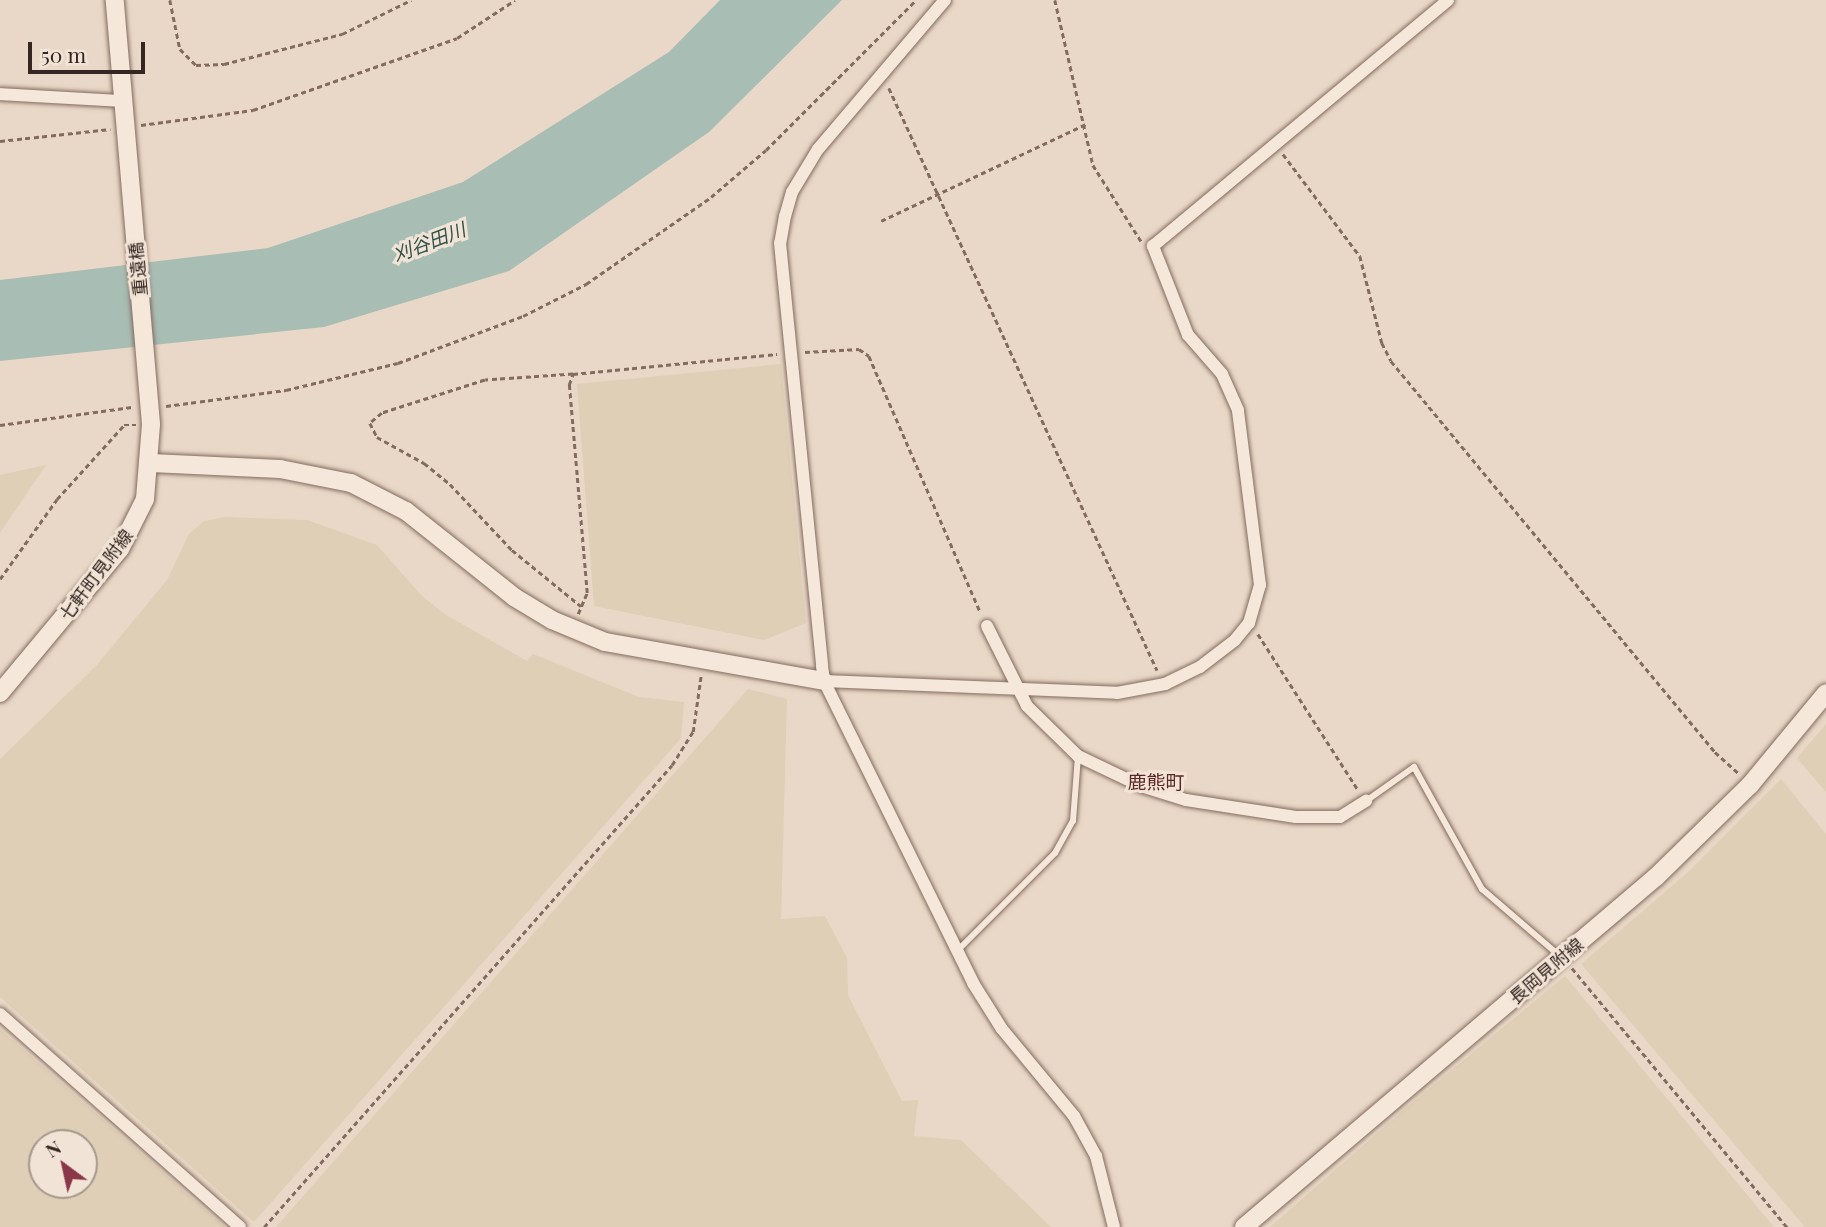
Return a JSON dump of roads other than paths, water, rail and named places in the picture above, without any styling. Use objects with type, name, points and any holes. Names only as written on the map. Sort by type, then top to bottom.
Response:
[{"type":"main road","points":[[115,0],[122,101]]},
{"type":"main road","name":"重遠橋","points":[[122,101],[142,401]]},
{"type":"main road","name":"七軒町見附線","points":[[0,693],[120,549],[145,499],[151,463],[142,401]]},
{"type":"main road","points":[[151,463],[279,469],[351,483],[406,511],[514,597],[571,628],[605,642],[702,662],[824,681]]},
{"type":"main road","name":"長岡見附線","points":[[1244,1227],[1563,958],[1751,785],[1826,693]]},
{"type":"street","points":[[945,0],[818,149],[792,192],[780,243],[824,681],[957,951],[1002,1029],[1073,1116],[1096,1156],[1114,1227]]},
{"type":"street","points":[[824,681],[1116,692],[1166,684],[1219,654],[1249,623],[1260,585],[1238,410],[1222,374],[1188,335],[1153,246],[1448,0]]},
{"type":"street","points":[[0,94],[122,101]]},
{"type":"street","points":[[987,625],[1016,690],[1079,756],[1142,786],[1213,804],[1323,818],[1339,817],[1366,801]]},
{"type":"street","points":[[0,1014],[240,1227]]},
{"type":"lane","points":[[957,951],[1055,853],[1073,821],[1079,756]]},
{"type":"lane","points":[[1366,801],[1414,766],[1482,889],[1563,958]]},
{"type":"water","name":"刈谷田川","points":[[720,0],[842,0],[709,132],[509,271],[324,327],[0,361],[0,280],[268,248],[463,182],[669,52]]},
{"type":"district","name":"鹿熊町","points":[[1156,782]]}]
